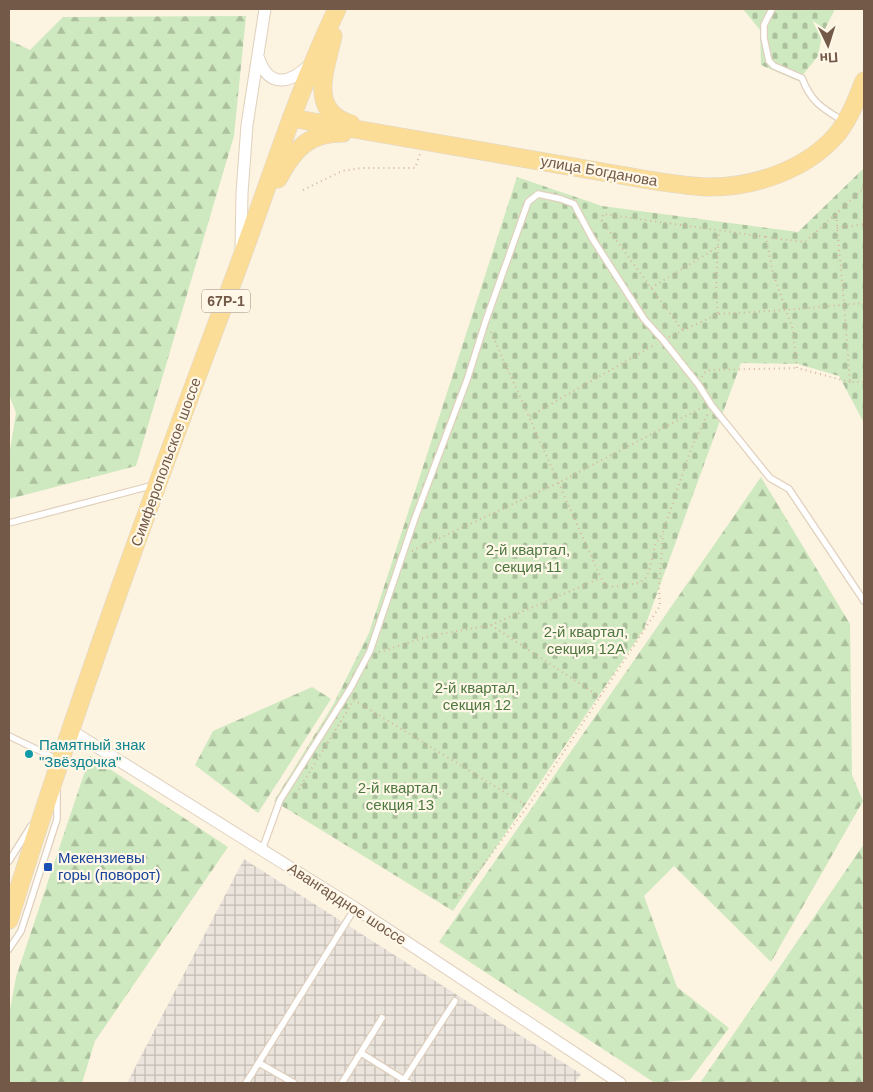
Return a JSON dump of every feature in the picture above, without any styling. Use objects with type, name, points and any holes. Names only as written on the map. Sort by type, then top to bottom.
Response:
[{"type":"main road","name":"Симферопольское шоссе","points":[[9,920],[20,880],[70,730],[158,483],[291,118],[313,61],[338,9]]},
{"type":"main road","points":[[338,9],[324,70],[322,86],[325,103],[332,115],[344,122],[381,134]]},
{"type":"main road","name":"улица Богданова","points":[[291,118],[649,180],[707,187],[746,183],[784,172],[817,152],[833,138],[845,122],[864,82]]},
{"type":"main road","points":[[252,229],[287,162],[296,150],[306,142],[325,134],[381,134]]},
{"type":"street","points":[[240,262],[242,193],[247,125],[265,9]]},
{"type":"street","points":[[258,57],[262,68],[268,76],[278,80],[292,79],[302,73],[313,61]]},
{"type":"street","name":"Авангардное шоссе","points":[[70,730],[354,908],[620,1083]]},
{"type":"lane","points":[[772,9],[764,25],[764,38],[769,62],[802,78],[808,92],[817,104],[845,122]]},
{"type":"lane","points":[[262,850],[280,800],[350,690],[368,655],[415,518],[467,380],[528,202],[538,194],[574,204],[592,238],[644,320],[663,340],[698,384],[711,405],[770,478],[788,489],[864,601]]},
{"type":"lane","points":[[9,523],[158,483]]},
{"type":"lane","points":[[9,736],[59,764],[57,819],[21,931],[9,949]]},
{"type":"lane","points":[[9,861],[47,801]]},
{"type":"lane","points":[[246,1083],[354,908]]},
{"type":"lane","points":[[360,1053],[405,1082],[456,1001]]},
{"type":"lane","points":[[342,1083],[382,1018]]},
{"type":"lane","points":[[259,1063],[294,1083]]},
{"type":"path","points":[[303,190],[342,171],[361,168],[415,168],[418,158]]},
{"type":"path","points":[[682,330],[602,221],[603,214],[805,242],[864,188]]},
{"type":"path","points":[[836,215],[850,382]]},
{"type":"path","points":[[837,228],[864,224]]},
{"type":"path","points":[[718,314],[716,292],[720,231]]},
{"type":"path","points":[[766,237],[773,273],[793,330],[797,368]]},
{"type":"path","points":[[651,288],[718,247]]},
{"type":"path","points":[[530,416],[663,340],[718,314],[785,310],[844,303],[864,303]]},
{"type":"path","points":[[486,320],[560,482],[601,578],[605,584],[611,587],[639,583],[649,572],[655,545],[663,532],[691,449],[711,405]]},
{"type":"path","points":[[698,384],[704,373],[710,370],[797,368],[850,382],[864,382]]},
{"type":"path","points":[[403,555],[560,482],[711,405]]},
{"type":"path","points":[[459,896],[528,806],[660,606],[659,589],[663,532]]},
{"type":"path","points":[[368,655],[430,636],[491,625],[601,578]]},
{"type":"path","points":[[491,625],[600,697]]},
{"type":"path","points":[[296,794],[354,700],[528,806]]},
{"type":"shaded area","points":[[244,859],[581,1074],[575,1083],[127,1083]]},
{"type":"green space","points":[[743,9],[835,9],[822,35],[818,56],[798,81],[761,65],[760,30]]},
{"type":"green space","points":[[246,16],[234,136],[136,466],[9,499],[9,456],[16,413],[9,394],[9,40],[30,50],[63,17]]},
{"type":"green space","points":[[864,168],[864,423],[839,376],[798,364],[741,363],[644,629],[453,911],[274,801],[333,705],[369,633],[517,177],[602,206],[798,232]]},
{"type":"green space","points":[[761,477],[850,624],[852,775],[863,801],[771,962],[674,866],[644,896],[677,987],[729,1028],[690,1080],[655,1083],[439,942]]},
{"type":"green space","points":[[312,687],[331,699],[258,813],[195,765],[213,731]]},
{"type":"green space","points":[[90,756],[228,847],[95,1041],[82,1083],[9,1083],[9,1015],[16,977]]},
{"type":"green space","points":[[864,844],[864,1083],[700,1083]]},
{"type":"place","name":"Памятный знак \"Звёздочка\"","points":[[29,754]]},
{"type":"place","name":"Мекензиевы горы (поворот)","points":[[48,867]]},
{"type":"park label","name":"2-й квартал, секция 11","points":[[528,558]]},
{"type":"park label","name":"2-й квартал, секция 12А","points":[[586,640]]},
{"type":"park label","name":"2-й квартал, секция 12","points":[[477,696]]},
{"type":"park label","name":"2-й квартал, секция 13","points":[[400,796]]}]
